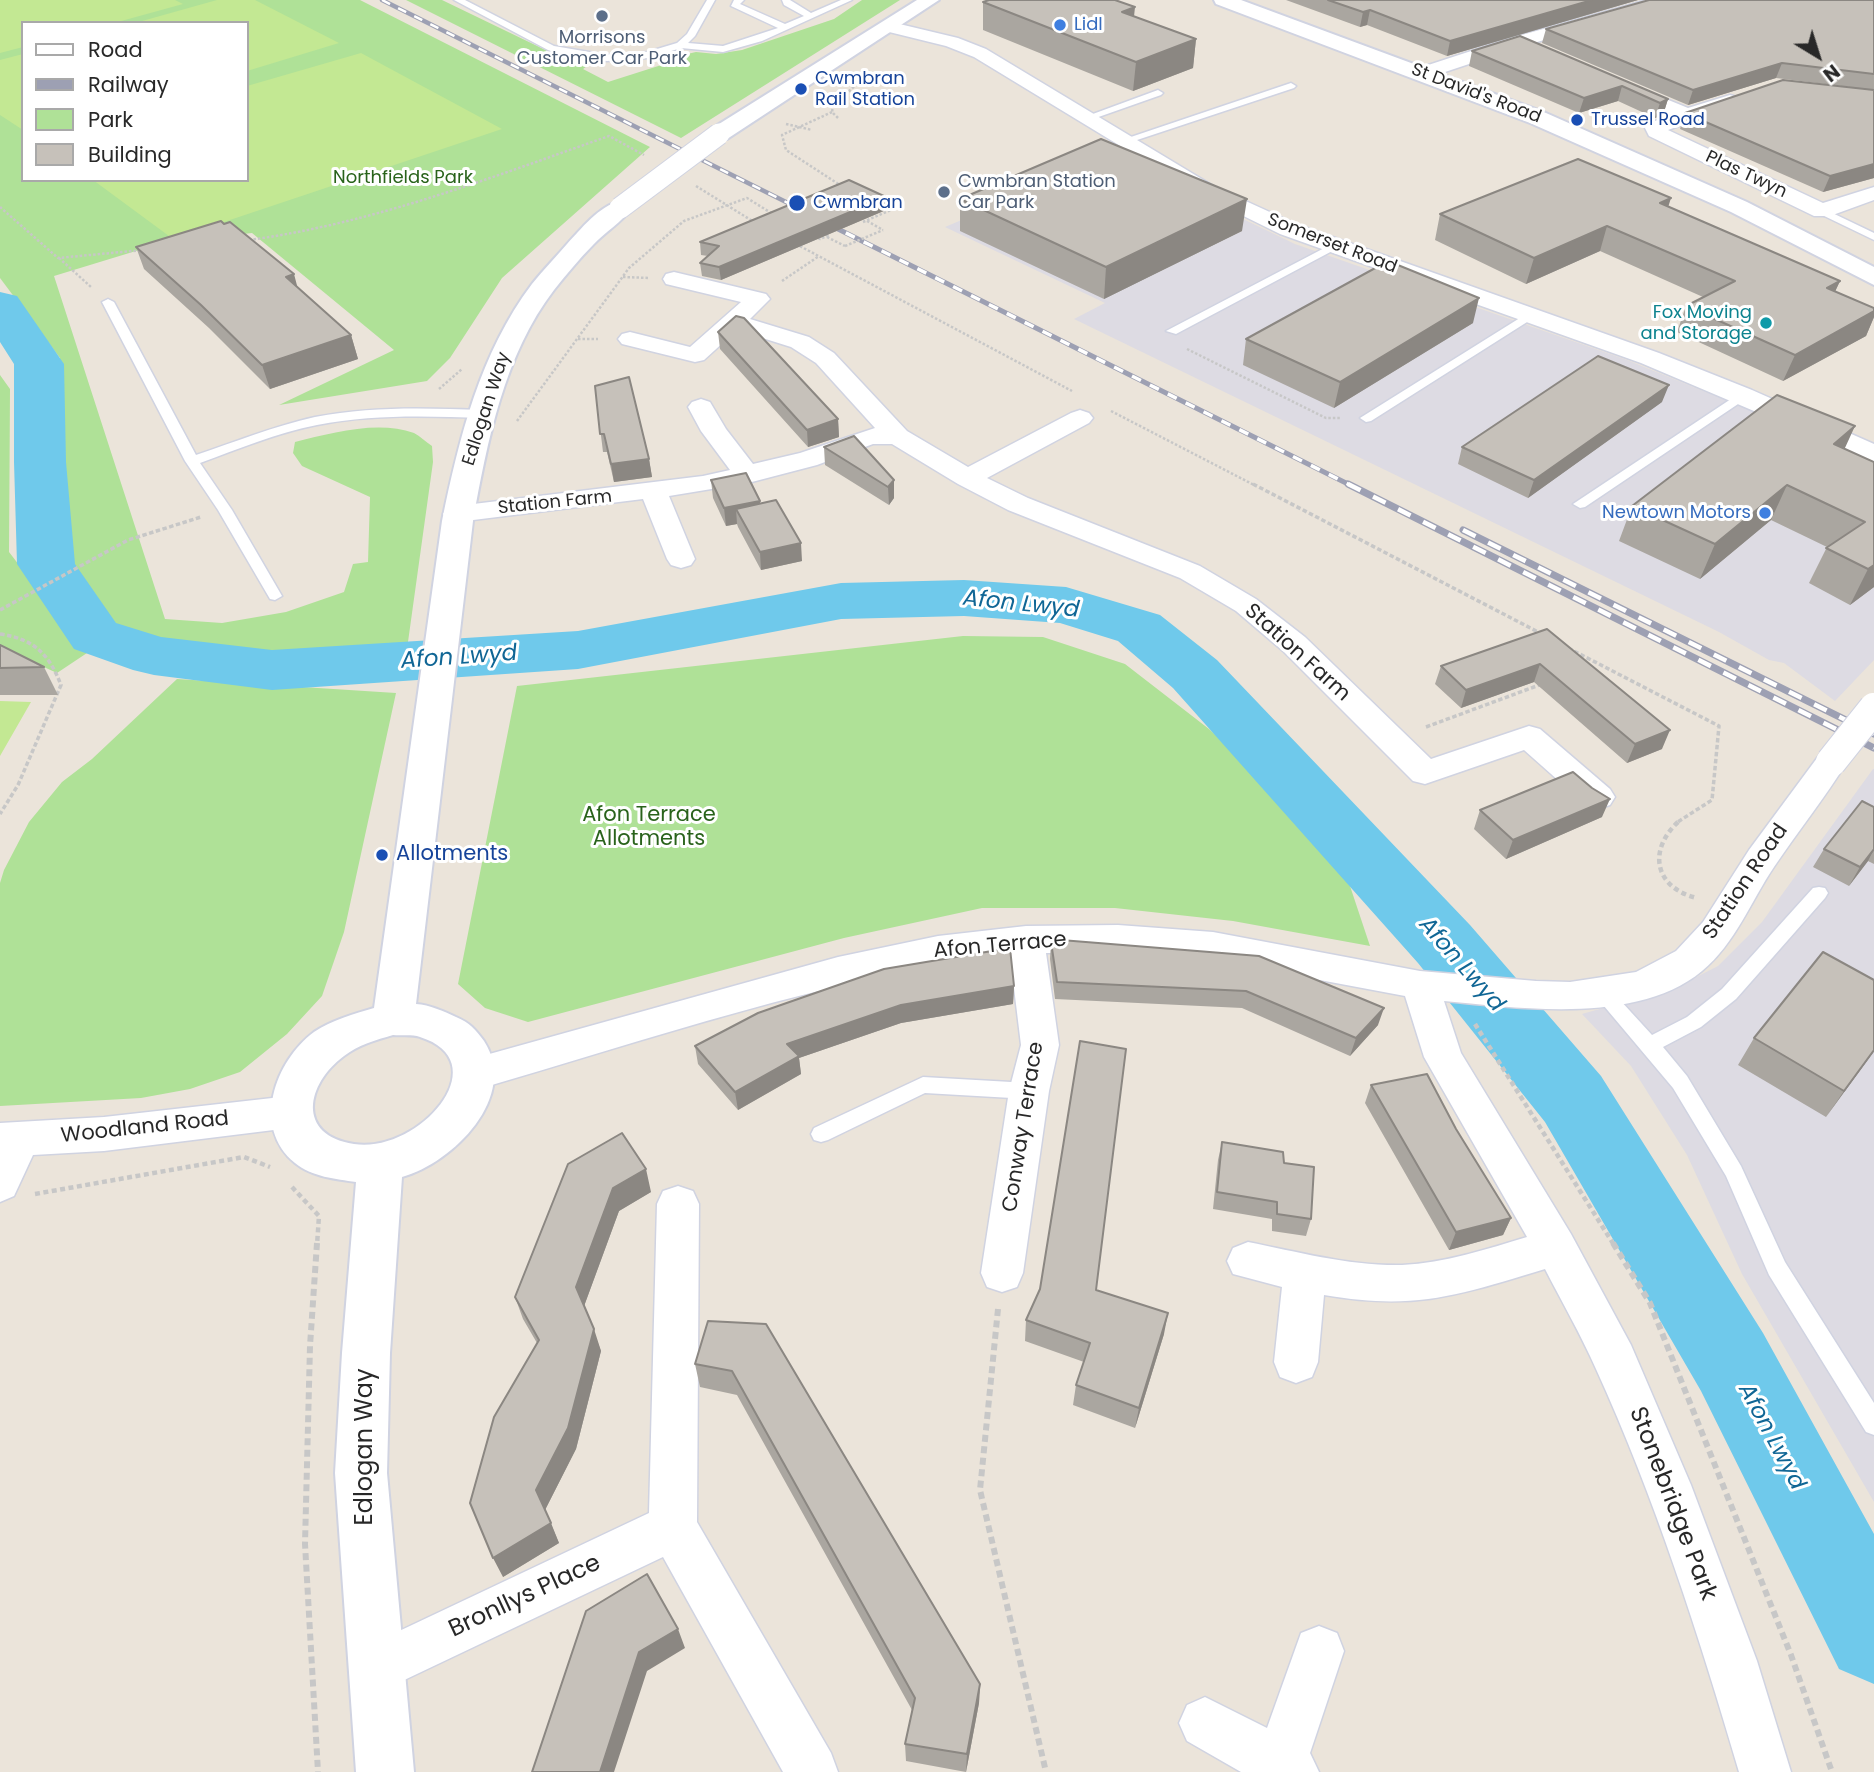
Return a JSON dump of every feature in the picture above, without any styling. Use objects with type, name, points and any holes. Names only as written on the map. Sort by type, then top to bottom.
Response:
[{"type":"street","name":"Edlogan Way","points":[[393,1019],[435,712],[457,514],[468,463],[498,363],[524,314],[563,260],[620,208],[719,134],[930,0]]},
{"type":"street","name":"St David's Road","points":[[1223,0],[1538,118],[1738,207],[1874,277]]},
{"type":"street","points":[[1423,73],[1637,3],[1666,0]]},
{"type":"street","name":"Somerset Road","points":[[887,26],[952,42],[981,53],[1219,197],[1332,247],[1531,315],[1743,395],[1874,454]]},
{"type":"street","points":[[1517,42],[1541,52]]},
{"type":"street","points":[[1602,79],[1687,116],[1744,97]]},
{"type":"street","name":"Plas Twyn","points":[[1687,116],[1662,124],[1655,130],[1822,211]]},
{"type":"street","points":[[1822,211],[1874,193]]},
{"type":"street","points":[[674,279],[758,299]]},
{"type":"street","points":[[630,339],[695,355],[758,299]]},
{"type":"street","name":"Station Farm","points":[[733,321],[800,342],[825,358],[898,437],[967,478],[1018,504],[1190,572],[1246,605],[1294,644],[1425,773],[1530,737],[1598,797]]},
{"type":"street","points":[[701,407],[714,431],[748,475]]},
{"type":"street","points":[[967,478],[1088,407]]},
{"type":"street","name":"Station Farm","points":[[457,514],[654,492],[748,475],[808,460],[878,435],[898,437]]},
{"type":"street","points":[[654,492],[681,559]]},
{"type":"street","name":"Station Road","points":[[1536,995],[1570,996],[1639,986],[1665,976],[1689,961],[1716,932],[1760,859],[1874,708]]},
{"type":"street","name":"Afon Terrace","points":[[475,1074],[838,971],[938,950],[1026,940],[1118,939],[1213,946],[1436,986],[1536,995]]},
{"type":"street","name":"Conway Terrace","points":[[1002,1273],[1029,1091],[1040,1045],[1026,940]]},
{"type":"street","name":"Stonebridge Park","points":[[1436,986],[1443,1057],[1556,1247],[1615,1360],[1667,1485],[1732,1661],[1765,1772]]},
{"type":"street","points":[[393,1019],[425,1021],[450,1032],[468,1050],[475,1074],[469,1102],[449,1130],[417,1152],[380,1164],[346,1165],[317,1155],[298,1137],[290,1112],[298,1080],[320,1051],[355,1030],[393,1019]]},
{"type":"street","name":"Woodland Road","points":[[10,1140],[104,1134],[290,1112]]},
{"type":"street","points":[[10,1140],[14,1190]]},
{"type":"street","name":"Edlogan Way","points":[[380,1164],[366,1353],[361,1473],[385,1772]]},
{"type":"street","points":[[678,1204],[673,1527],[812,1772]]},
{"type":"street","points":[[1248,1261],[1402,1284],[1446,1278],[1556,1247]]},
{"type":"street","points":[[1296,1362],[1305,1271]]},
{"type":"street","name":"Bronllys Place","points":[[377,1668],[673,1527]]},
{"type":"street","points":[[1205,1723],[1287,1768],[1319,1651]]},
{"type":"lane","points":[[458,0],[567,53],[590,57],[629,58],[680,45],[723,49],[786,28],[848,0]]},
{"type":"lane","points":[[680,45],[691,36],[711,0]]},
{"type":"lane","points":[[740,0],[734,4],[742,10],[786,28]]},
{"type":"lane","points":[[786,0],[806,12],[810,18]]},
{"type":"lane","points":[[1124,141],[1291,86]]},
{"type":"lane","points":[[1087,118],[1158,93]]},
{"type":"lane","points":[[1822,211],[1874,237]]},
{"type":"lane","points":[[1172,331],[1332,247]]},
{"type":"lane","points":[[108,302],[192,461],[225,510],[275,596]]},
{"type":"lane","points":[[1366,418],[1531,315]]},
{"type":"lane","points":[[1580,504],[1743,395]]},
{"type":"lane","points":[[192,461],[282,430],[335,418],[385,412],[483,414]]},
{"type":"lane","points":[[1650,1045],[1694,1022],[1729,994],[1819,893]]},
{"type":"lane","points":[[1602,993],[1680,1082],[1734,1172],[1777,1268],[1874,1424]]},
{"type":"lane","points":[[821,1134],[923,1085],[1029,1091]]},
{"type":"path","points":[[832,112],[782,135],[786,150],[833,183],[852,192]]},
{"type":"path","points":[[238,241],[345,223],[609,136],[650,158]]},
{"type":"path","points":[[688,181],[760,225]]},
{"type":"path","points":[[468,463],[507,434],[629,268],[684,221],[747,198],[783,220]]},
{"type":"path","points":[[811,234],[820,239],[828,236],[845,246],[883,229],[864,222],[891,210],[873,201]]},
{"type":"path","points":[[0,207],[108,302]]},
{"type":"path","points":[[795,244],[1088,407],[1550,638]]},
{"type":"path","points":[[58,258],[156,249]]},
{"type":"path","points":[[758,299],[819,256]]},
{"type":"path","points":[[1172,331],[1164,338],[1326,418],[1366,418]]},
{"type":"path","points":[[439,389],[469,363]]},
{"type":"path","points":[[0,610],[128,540],[225,510]]},
{"type":"path","points":[[0,634],[19,635],[44,650],[61,685],[18,785],[0,814]]},
{"type":"path","points":[[1562,645],[1719,726],[1713,800],[1674,825],[1663,843],[1659,866],[1664,884],[1683,897],[1736,902]]},
{"type":"path","points":[[1586,668],[1599,664]]},
{"type":"path","points":[[1391,740],[1547,683]]},
{"type":"path","points":[[14,1190],[244,1157],[276,1169]]},
{"type":"path","points":[[284,1178],[318,1216],[310,1346],[305,1544],[318,1772]]},
{"type":"path","points":[[1002,1273],[980,1490],[1046,1772]]},
{"type":"shaded area","points":[[1123,152],[1216,206],[1295,244],[1627,360],[1774,420],[1874,467],[1874,660],[1835,701],[1784,663],[1769,660],[1719,632],[1074,319],[1105,303],[945,227]]},
{"type":"shaded area","points":[[1873,769],[1874,1502],[1742,1274],[1687,1155],[1631,1066],[1582,1014],[1677,987],[1718,966],[1762,922]]},
{"type":"green space","name":"Northfields Park","points":[[0,0],[360,0],[650,147],[502,278],[450,358],[427,381],[279,405],[394,350],[252,233],[162,243],[54,276],[165,619],[222,623],[286,612],[344,592],[353,564],[368,562],[370,497],[302,466],[293,453],[295,442],[354,429],[385,428],[414,433],[432,446],[433,462],[407,649],[261,657],[110,630],[64,555],[60,358],[0,278]]},
{"type":"green space","points":[[0,0],[175,0],[183,4],[121,21],[21,21],[21,48],[0,53]]},
{"type":"green space","points":[[217,0],[255,0],[339,43],[248,71],[248,21],[142,21]]},
{"type":"green space","points":[[406,0],[442,0],[560,57],[590,64],[583,69],[608,82],[674,61],[670,58],[696,52],[716,54],[742,50],[834,19],[862,0],[900,0],[681,138]]},
{"type":"green space","points":[[361,53],[502,129],[173,239],[96,182],[248,182],[248,86]]},
{"type":"green space","points":[[21,55],[21,129],[0,115],[0,60]]},
{"type":"green space","points":[[0,375],[10,389],[9,552],[87,653],[57,673],[0,647]]},
{"type":"green space","name":"Afon Terrace Allotments","points":[[963,636],[1043,637],[1125,664],[1209,729],[1293,806],[1350,886],[1370,946],[1233,921],[1115,908],[982,908],[844,938],[528,1022],[485,1008],[458,984],[517,686]]},
{"type":"green space","points":[[177,679],[396,693],[344,932],[322,996],[287,1034],[240,1072],[190,1089],[141,1098],[0,1106],[0,883],[4,870],[29,822],[62,782],[92,759]]},
{"type":"green space","points":[[0,701],[31,702],[0,756]]},
{"type":"building","points":[[1115,0],[1135,7],[1122,12],[1196,39],[1136,62],[983,2]]},
{"type":"building","points":[[1328,0],[1592,0],[1450,41],[1370,10],[1363,12]]},
{"type":"building","points":[[1649,0],[1874,0],[1874,74],[1782,63],[1693,90],[1546,29]]},
{"type":"building","points":[[1520,36],[1668,99],[1660,103],[1622,86],[1584,98],[1472,51]]},
{"type":"building","points":[[1783,80],[1874,90],[1874,164],[1830,176],[1685,113]]},
{"type":"building","points":[[1101,139],[1247,199],[1106,267],[960,199]]},
{"type":"building","points":[[1578,159],[1671,198],[1660,203],[1840,281],[1827,288],[1874,308],[1874,311],[1795,355],[1686,306],[1735,281],[1607,226],[1534,258],[1440,214]]},
{"type":"building","points":[[849,180],[886,197],[719,267],[700,263],[719,246],[700,242]]},
{"type":"building","points":[[221,221],[224,224],[230,222],[294,274],[286,277],[351,335],[262,365],[136,247]]},
{"type":"building","points":[[1388,261],[1479,298],[1340,382],[1246,339]]},
{"type":"building","points":[[736,316],[744,318],[838,419],[807,430],[718,332]]},
{"type":"building","points":[[1598,356],[1669,385],[1534,480],[1462,447]]},
{"type":"building","points":[[629,377],[649,459],[611,464],[604,434],[600,434],[595,386]]},
{"type":"building","points":[[1777,395],[1855,426],[1834,444],[1874,462],[1874,565],[1868,569],[1826,548],[1865,522],[1787,485],[1715,544],[1632,506]]},
{"type":"building","points":[[854,436],[894,480],[888,487],[824,447]]},
{"type":"building","points":[[746,473],[760,501],[724,508],[711,480]]},
{"type":"building","points":[[776,500],[801,543],[760,552],[736,509]]},
{"type":"building","points":[[1547,629],[1670,730],[1635,744],[1540,664],[1466,690],[1441,666]]},
{"type":"building","points":[[0,645],[44,667],[0,668]]},
{"type":"building","points":[[1573,772],[1610,799],[1513,840],[1480,810]]},
{"type":"building","points":[[1862,801],[1874,807],[1874,849],[1860,867],[1824,849]]},
{"type":"building","points":[[1061,940],[1259,956],[1384,1008],[1356,1038],[1246,991],[1057,982],[1051,942]]},
{"type":"building","points":[[1010,948],[1014,986],[901,1005],[787,1044],[799,1056],[735,1092],[695,1046],[758,1013],[884,969]]},
{"type":"building","points":[[1823,952],[1874,980],[1874,1050],[1844,1091],[1754,1038]]},
{"type":"building","points":[[1080,1041],[1126,1049],[1096,1290],[1168,1313],[1139,1408],[1076,1385],[1090,1343],[1026,1320],[1040,1289]]},
{"type":"building","points":[[1427,1074],[1456,1129],[1511,1218],[1456,1232],[1371,1085]]},
{"type":"building","points":[[622,1133],[646,1169],[613,1188],[576,1287],[594,1329],[568,1428],[536,1490],[551,1523],[493,1558],[470,1503],[494,1417],[539,1340],[515,1297],[568,1164]]},
{"type":"building","points":[[1222,1142],[1283,1152],[1284,1163],[1314,1167],[1311,1219],[1277,1214],[1277,1202],[1217,1192]]},
{"type":"building","points":[[708,1321],[766,1324],[980,1684],[967,1754],[905,1744],[915,1698],[732,1371],[695,1364]]},
{"type":"building","points":[[647,1574],[678,1629],[639,1652],[600,1772],[532,1772],[586,1611]]},
{"type":"waterway","name":"Afon Lwyd","points":[[0,306],[39,364],[40,462],[46,564],[95,636],[154,656],[272,670],[578,650],[841,601],[964,598],[1066,605],[1139,628],[1195,674],[1444,944],[1573,1099],[1732,1362],[1874,1634]]},
{"type":"railway","points":[[382,0],[814,216]]},
{"type":"railway","points":[[810,215],[1348,484]]},
{"type":"railway","points":[[1348,484],[1352,486]]},
{"type":"railway","points":[[1348,484],[1874,748]]},
{"type":"railway","points":[[1463,530],[1874,734]]},
{"type":"place","name":"Morrisons Customer Car Park","points":[[602,16]]},
{"type":"place","name":"Lidl","points":[[1060,25]]},
{"type":"place","name":"Cwmbran Rail Station","points":[[801,89]]},
{"type":"place","name":"Trussel Road","points":[[1577,120]]},
{"type":"place","name":"Cwmbran Station Car Park","points":[[944,192]]},
{"type":"place","name":"Cwmbran","points":[[797,203]]},
{"type":"place","name":"Fox Moving and Storage","points":[[1766,323]]},
{"type":"place","name":"Newtown Motors","points":[[1765,513]]},
{"type":"place","name":"Allotments","points":[[382,855]]}]
